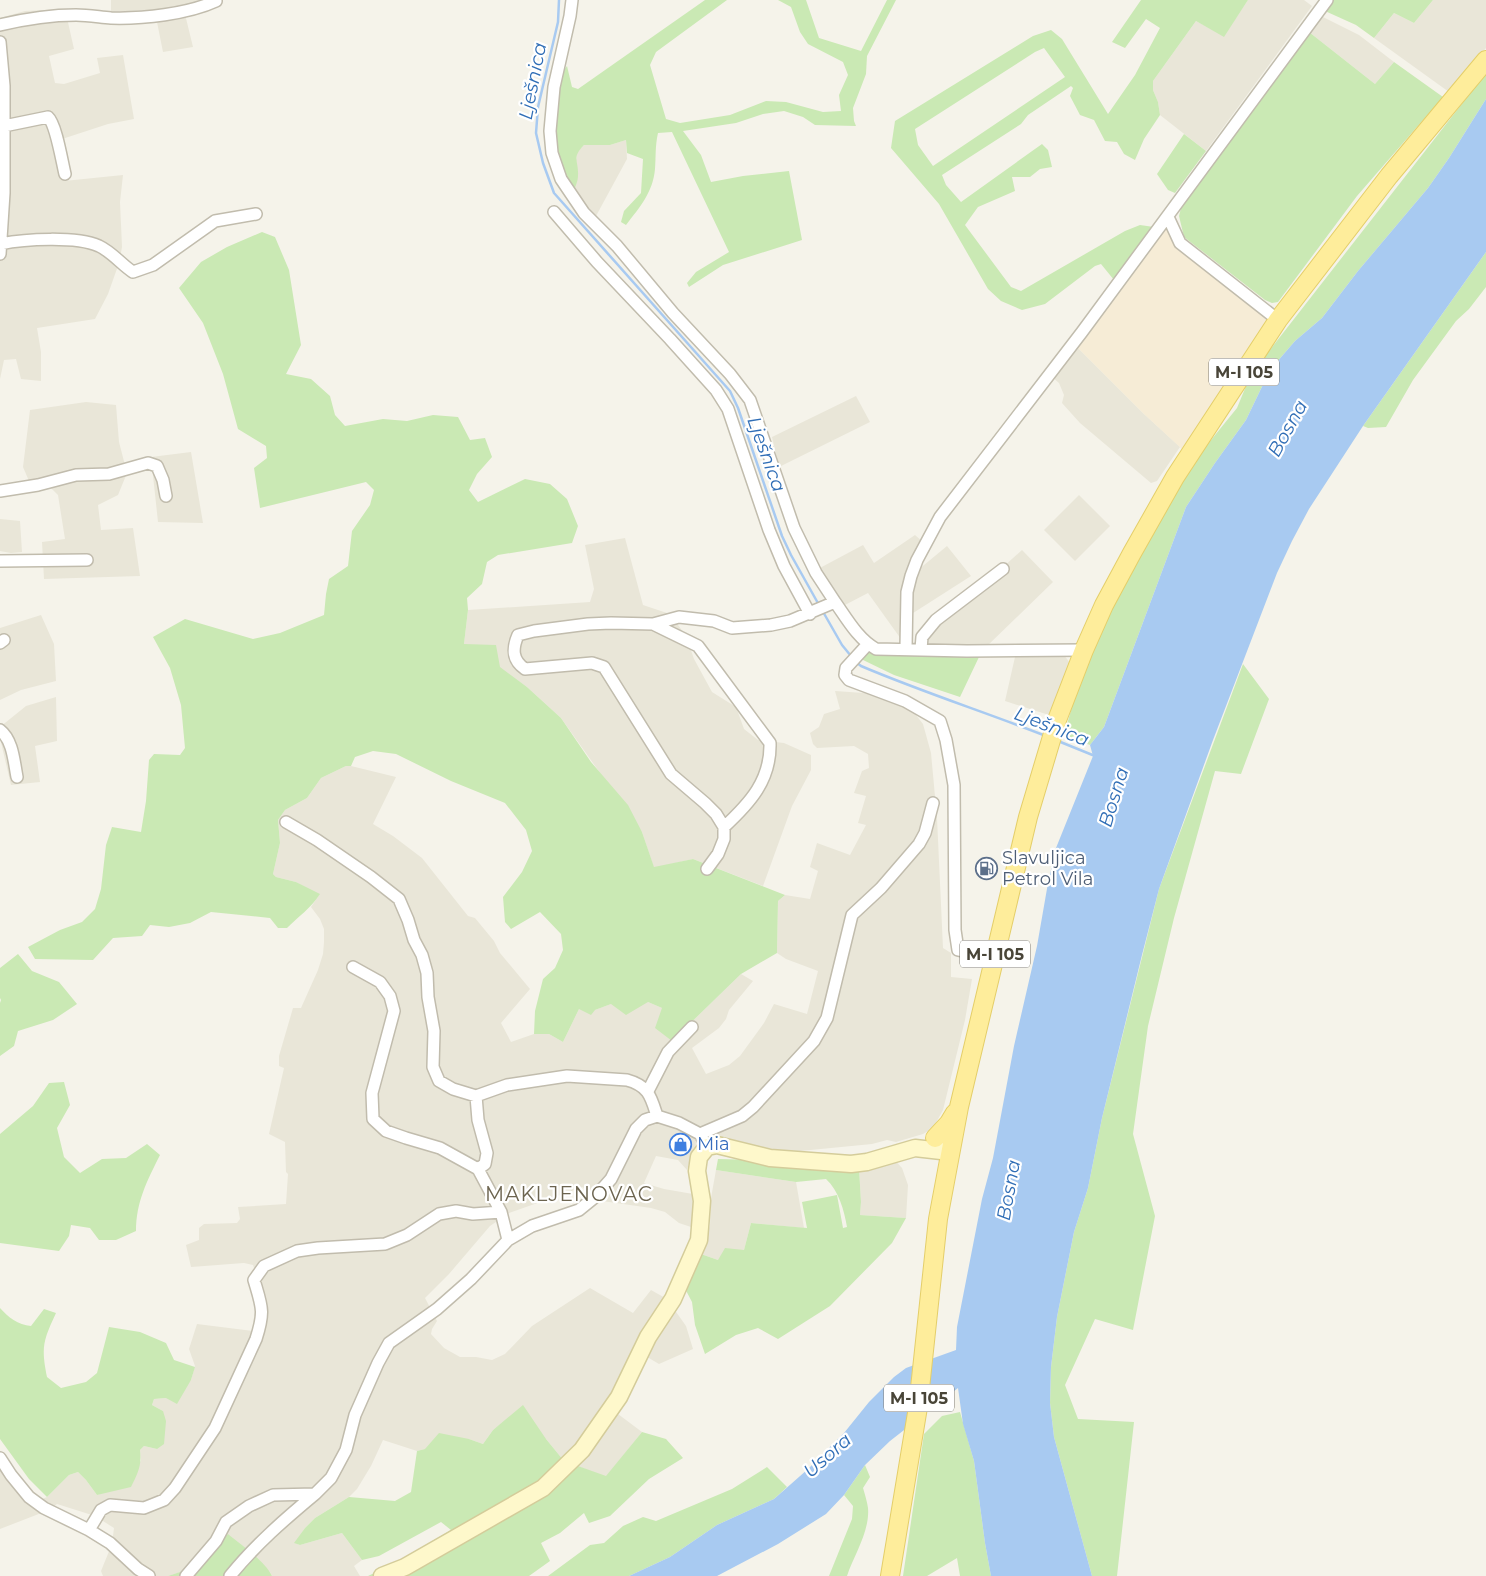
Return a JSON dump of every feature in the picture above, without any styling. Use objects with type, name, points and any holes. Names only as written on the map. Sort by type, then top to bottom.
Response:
[{"type":"main road","name":"M-I 105","points":[[890,1576],[918,1407],[938,1219],[959,1107],[1028,817],[1057,720],[1084,650],[1104,605],[1175,477],[1278,320],[1389,176],[1486,60]]},
{"type":"main road","points":[[935,1138],[959,1107]]},
{"type":"street","points":[[572,0],[554,87],[550,131],[552,153],[561,179],[584,213],[617,246],[673,312],[730,374],[750,400],[763,433],[794,528],[831,604],[868,644],[876,649],[906,648],[967,651],[1084,650]]},
{"type":"street","points":[[906,648],[907,592],[911,576],[917,560],[940,517],[1168,217],[1326,0]]},
{"type":"street","points":[[0,25],[22,20],[77,15],[111,18],[140,17],[200,8],[216,1]]},
{"type":"street","points":[[0,42],[4,86],[4,193],[0,247],[47,240],[90,243],[102,247],[133,272],[152,265],[215,221],[256,214]]},
{"type":"street","points":[[4,126],[48,117],[52,120],[65,174]]},
{"type":"street","points":[[554,212],[597,262],[716,390],[728,409],[769,530],[784,566],[812,613]]},
{"type":"street","points":[[1168,217],[1180,243],[1278,320]]},
{"type":"street","points":[[0,491],[38,485],[76,475],[109,474],[148,463],[157,466],[163,480],[166,496]]},
{"type":"street","points":[[0,562],[86,560]]},
{"type":"street","points":[[921,649],[922,637],[936,620],[1002,569]]},
{"type":"street","points":[[707,869],[718,854],[724,839],[724,827],[716,814],[705,803],[671,774],[604,667],[592,664],[525,669],[518,664],[513,646],[518,635],[588,624],[653,624],[679,617],[714,622],[732,628],[752,627],[790,621],[831,604]]},
{"type":"street","points":[[653,624],[698,646],[770,743],[770,757],[764,779],[744,808],[724,827]]},
{"type":"street","points":[[868,644],[846,668],[845,675],[849,680],[905,700],[940,721],[946,740],[954,785],[955,930],[958,950],[994,958]]},
{"type":"street","points":[[0,730],[4,733],[12,748],[17,777]]},
{"type":"street","points":[[382,1576],[405,1567],[543,1488],[582,1450],[619,1397],[648,1337],[673,1299],[699,1240],[702,1201],[697,1171],[698,1157],[704,1140],[753,1107],[814,1041],[827,1018],[852,915],[881,888],[919,844],[925,833],[933,803]]},
{"type":"street","points":[[286,822],[317,840],[399,899],[414,940],[422,954],[427,973],[428,997],[434,1031],[433,1068],[439,1081],[453,1089],[476,1096],[507,1085],[567,1076],[627,1080],[635,1082],[648,1091],[657,1116]]},
{"type":"street","points":[[353,967],[380,982],[390,996],[394,1011],[372,1093],[373,1119],[386,1131],[440,1148],[478,1170],[501,1212],[508,1240]]},
{"type":"street","points":[[648,1091],[668,1052],[692,1027]]},
{"type":"street","points":[[476,1096],[478,1120],[486,1153],[485,1164],[478,1170]]},
{"type":"street","points":[[230,1576],[246,1556],[331,1478],[346,1450],[355,1415],[378,1363],[389,1344],[437,1309],[508,1240],[532,1226],[579,1210],[595,1198],[611,1179],[636,1130],[645,1120],[657,1116],[679,1123],[704,1140],[717,1145],[770,1158],[851,1164],[867,1162],[915,1148],[935,1138],[945,1139],[951,1149]]},
{"type":"street","points":[[915,1148],[951,1149]]},
{"type":"street","points":[[89,1530],[101,1510],[110,1504],[144,1508],[164,1500],[215,1428],[261,1324],[263,1312],[254,1280],[264,1266],[298,1252],[318,1248],[385,1244],[407,1235],[439,1214],[456,1211],[473,1214],[501,1212]]},
{"type":"street","points":[[0,1458],[29,1497],[44,1508],[89,1530],[110,1543],[138,1569],[149,1576]]},
{"type":"street","points":[[186,1576],[216,1540],[226,1522],[249,1506],[273,1495],[315,1494]]},
{"type":"shaded area","points":[[111,0],[202,0],[183,6],[193,47],[163,52],[155,12],[149,10],[111,12]]},
{"type":"shaded area","points":[[1248,0],[1304,0],[1312,6],[1206,151],[1160,115],[1158,102],[1153,90],[1153,81],[1196,21],[1224,36]]},
{"type":"shaded area","points":[[1433,0],[1486,0],[1486,48],[1449,92],[1374,38],[1394,13],[1414,23]]},
{"type":"shaded area","points":[[65,9],[74,49],[49,56],[55,83],[64,84],[100,73],[97,58],[123,55],[134,119],[108,124],[56,141],[64,181],[123,175],[120,202],[122,247],[119,263],[108,294],[95,319],[37,328],[41,352],[41,381],[21,379],[16,359],[4,360],[0,379],[0,18],[25,11]]},
{"type":"shaded area","points":[[1321,16],[1359,35],[1394,62],[1375,84],[1309,32]]},
{"type":"shaded area","points":[[626,140],[627,159],[596,216],[574,192],[578,175],[577,152],[584,145],[610,145]]},
{"type":"shaded area","points":[[1166,225],[1270,321],[1183,450],[1077,347]]},
{"type":"shaded area","points":[[1077,347],[1180,447],[1157,481],[1151,483],[1080,423],[1062,403],[1064,395],[1059,383],[1052,377]]},
{"type":"shaded area","points":[[856,396],[870,422],[779,467],[772,437]]},
{"type":"shaded area","points":[[86,402],[116,405],[119,442],[127,473],[118,495],[98,505],[101,530],[133,528],[140,576],[44,579],[42,542],[65,539],[58,495],[43,480],[29,481],[23,467],[30,410]]},
{"type":"shaded area","points":[[191,452],[203,523],[158,522],[151,457]]},
{"type":"shaded area","points":[[1079,495],[1110,526],[1075,561],[1044,530]]},
{"type":"shaded area","points":[[0,519],[20,521],[22,552],[0,551]]},
{"type":"shaded area","points":[[915,535],[923,542],[901,639],[868,593],[843,606],[818,569],[863,545],[874,563]]},
{"type":"shaded area","points":[[625,538],[643,605],[670,614],[686,636],[694,659],[712,692],[736,707],[744,729],[758,740],[784,743],[811,755],[811,770],[792,806],[763,886],[693,859],[654,868],[642,832],[561,718],[527,687],[464,644],[468,610],[590,602],[594,589],[585,545]]},
{"type":"shaded area","points":[[947,546],[971,576],[910,615],[910,594],[918,570]]},
{"type":"shaded area","points":[[1022,550],[1053,582],[986,647],[926,645],[927,636]]},
{"type":"shaded area","points":[[41,615],[54,644],[56,681],[21,690],[0,700],[0,628]]},
{"type":"shaded area","points":[[1064,655],[1070,663],[1049,715],[1005,701],[1015,657]]},
{"type":"shaded area","points":[[835,691],[878,694],[912,710],[923,724],[931,753],[937,818],[943,948],[951,953],[951,977],[972,979],[965,1020],[943,1110],[933,1128],[923,1134],[896,1142],[887,1140],[872,1144],[790,1152],[727,1141],[708,1134],[693,1149],[687,1170],[678,1160],[656,1156],[644,1183],[693,1194],[696,1208],[694,1228],[679,1223],[665,1212],[651,1208],[595,1200],[589,1197],[583,1187],[509,1213],[490,1226],[449,1274],[425,1298],[437,1321],[431,1334],[444,1348],[460,1357],[492,1360],[505,1354],[532,1326],[590,1288],[633,1313],[651,1290],[667,1299],[686,1326],[693,1349],[659,1364],[637,1351],[606,1405],[642,1432],[606,1477],[564,1461],[546,1439],[502,1423],[493,1430],[483,1444],[469,1439],[417,1451],[383,1440],[371,1466],[357,1489],[349,1497],[315,1518],[305,1528],[295,1543],[300,1545],[342,1533],[362,1560],[354,1566],[360,1576],[272,1576],[270,1572],[214,1550],[184,1571],[168,1576],[103,1576],[101,1571],[112,1544],[114,1528],[95,1516],[57,1504],[49,1510],[0,1529],[0,1457],[30,1493],[40,1500],[47,1497],[69,1475],[78,1472],[97,1495],[108,1491],[141,1461],[140,1450],[144,1446],[157,1449],[163,1411],[152,1405],[154,1399],[166,1398],[191,1380],[195,1366],[189,1349],[197,1324],[253,1331],[261,1289],[253,1265],[244,1263],[191,1267],[186,1245],[199,1240],[199,1228],[204,1224],[237,1223],[240,1219],[238,1207],[286,1204],[288,1174],[286,1172],[285,1142],[269,1134],[284,1068],[279,1066],[279,1056],[293,1008],[301,1008],[318,970],[323,954],[324,929],[320,919],[311,907],[319,895],[296,882],[276,877],[273,874],[280,843],[278,820],[285,810],[307,798],[321,778],[346,766],[396,777],[373,824],[393,836],[422,858],[468,916],[475,918],[494,941],[500,953],[530,989],[501,1023],[511,1042],[534,1034],[549,1034],[563,1042],[579,1009],[595,1010],[611,1004],[648,1002],[662,1008],[672,1041],[741,974],[753,981],[729,1010],[726,1019],[719,1028],[692,1048],[706,1074],[729,1065],[740,1056],[764,1023],[774,1004],[807,1014],[818,971],[786,959],[777,953],[778,901],[785,895],[810,899],[818,871],[810,867],[817,843],[850,855],[866,825],[858,823],[866,796],[854,793],[862,771],[869,768],[868,754],[854,746],[817,748],[813,744],[810,733],[819,727],[824,714],[840,709]]},
{"type":"shaded area","points":[[56,697],[57,741],[35,746],[40,782],[11,785],[0,738],[0,727],[26,706]]},
{"type":"shaded area","points":[[892,1157],[902,1168],[908,1185],[906,1218],[860,1215],[859,1168]]},
{"type":"shaded area","points":[[716,1170],[796,1182],[804,1228],[751,1223],[744,1250],[718,1260],[698,1253],[705,1243],[710,1225],[711,1198]]},
{"type":"green space","points":[[705,0],[727,0],[656,52],[650,65],[666,119],[680,123],[730,115],[766,101],[786,102],[823,112],[841,111],[839,95],[848,75],[843,62],[808,44],[800,32],[791,7],[778,0],[806,0],[819,38],[861,51],[887,0],[896,0],[867,56],[866,74],[853,108],[856,126],[815,125],[803,117],[784,111],[763,114],[736,123],[683,131],[701,155],[711,182],[789,171],[802,240],[723,265],[689,287],[687,283],[696,272],[729,252],[672,132],[658,133],[652,185],[645,199],[626,225],[621,222],[624,211],[641,193],[643,159],[627,153],[626,140],[610,145],[584,145],[580,149],[576,160],[578,178],[574,192],[559,159],[554,137],[561,74],[567,66],[572,87],[578,89]]},
{"type":"green space","points":[[1141,0],[1248,0],[1224,37],[1196,21],[1153,81],[1153,90],[1158,102],[1160,115],[1144,139],[1135,160],[1124,154],[1117,142],[1105,141],[1094,120],[1080,115],[1070,96],[1073,88],[1071,86],[1028,115],[1021,124],[942,175],[946,185],[961,202],[1042,144],[1048,150],[1052,167],[1040,169],[1030,177],[1012,177],[1015,191],[978,207],[965,225],[1011,287],[1021,291],[1125,231],[1140,225],[1154,227],[1114,280],[1101,264],[1095,266],[1045,304],[1022,310],[1001,301],[988,289],[939,204],[891,148],[895,121],[1033,36],[1051,30],[1062,39],[1108,114],[1135,75],[1160,28],[1146,19],[1125,48],[1112,42]],"holes":[[[1044,48],[1065,77],[933,166],[918,145],[915,129],[1035,52]]]},
{"type":"green space","points":[[1333,0],[1433,0],[1414,23],[1394,13],[1374,38],[1356,25],[1325,11]]},
{"type":"green space","points":[[1309,32],[1375,84],[1394,62],[1443,97],[1357,196],[1278,302],[1272,303],[1265,300],[1184,237],[1179,216],[1181,208]]},
{"type":"green space","points":[[1486,73],[1486,99],[1449,158],[1428,188],[1358,271],[1322,318],[1295,341],[1270,370],[1246,420],[1186,507],[1104,727],[1090,745],[1064,735],[1075,696],[1099,634],[1157,522],[1207,445],[1237,408],[1251,374]]},
{"type":"green space","points":[[1184,134],[1206,151],[1175,193],[1168,190],[1157,174]]},
{"type":"green space","points":[[262,232],[275,237],[289,270],[301,345],[286,374],[311,379],[330,396],[335,415],[345,426],[383,419],[407,421],[433,415],[458,417],[470,440],[485,438],[492,457],[477,474],[469,490],[478,502],[525,479],[550,484],[567,499],[578,526],[572,543],[498,555],[487,562],[482,584],[467,598],[468,610],[464,644],[496,645],[500,667],[527,687],[561,718],[591,762],[628,805],[642,832],[654,867],[693,859],[785,895],[778,901],[777,953],[741,974],[672,1041],[655,1028],[662,1008],[648,1002],[626,1015],[611,1004],[595,1010],[591,1015],[579,1009],[563,1042],[549,1034],[534,1034],[535,1011],[543,979],[555,968],[563,950],[561,934],[540,912],[511,929],[505,922],[503,897],[522,872],[532,851],[526,830],[505,803],[451,781],[396,754],[373,751],[355,757],[351,766],[346,766],[321,778],[307,798],[285,810],[278,820],[280,843],[273,874],[276,877],[296,882],[320,894],[309,908],[287,928],[278,928],[270,918],[211,912],[190,923],[169,927],[150,925],[142,936],[113,938],[93,960],[35,959],[28,947],[60,930],[82,922],[95,909],[101,889],[106,845],[112,827],[141,832],[146,801],[149,760],[154,754],[180,755],[185,748],[181,705],[170,668],[153,637],[185,619],[253,639],[280,633],[324,615],[329,579],[348,566],[352,531],[370,505],[374,490],[366,482],[260,508],[254,468],[267,458],[266,446],[238,429],[223,374],[203,323],[179,288],[201,262],[227,247]]},
{"type":"green space","points":[[1486,252],[1486,287],[1469,309],[1456,321],[1413,380],[1386,427],[1368,428],[1363,426]]},
{"type":"green space","points":[[875,652],[887,655],[979,657],[960,697],[894,675],[861,659],[868,653]]},
{"type":"green space","points":[[1243,664],[1269,699],[1241,774],[1215,771],[1174,918],[1148,1026],[1133,1134],[1155,1216],[1133,1330],[1095,1319],[1065,1385],[1078,1419],[1134,1422],[1117,1576],[1092,1576],[1054,1437],[1050,1403],[1051,1367],[1057,1317],[1074,1232],[1088,1188],[1102,1118],[1159,889]]},
{"type":"green space","points":[[18,954],[32,971],[59,982],[77,1004],[53,1020],[18,1031],[14,1046],[0,1056],[0,968]]},
{"type":"green space","points":[[64,1082],[70,1105],[57,1128],[64,1157],[80,1173],[102,1159],[126,1158],[147,1144],[160,1155],[140,1201],[136,1231],[116,1240],[99,1240],[90,1228],[71,1225],[69,1236],[59,1251],[0,1243],[0,1134],[33,1106],[49,1083]]},
{"type":"green space","points":[[718,1159],[859,1168],[860,1215],[906,1218],[892,1243],[830,1306],[778,1339],[758,1328],[736,1335],[705,1354],[695,1325],[692,1302],[681,1281],[698,1253],[718,1260],[725,1248],[744,1250],[751,1223],[807,1228],[802,1202],[837,1195],[843,1228],[847,1227],[838,1195],[826,1179],[796,1182],[716,1170]]},
{"type":"green space","points":[[0,1308],[14,1320],[31,1326],[44,1309],[56,1313],[44,1344],[44,1358],[47,1377],[61,1388],[86,1382],[97,1373],[109,1327],[140,1332],[166,1343],[174,1360],[195,1367],[191,1380],[177,1404],[166,1398],[154,1399],[152,1405],[163,1411],[166,1421],[164,1444],[157,1449],[144,1446],[140,1450],[139,1469],[131,1487],[97,1495],[78,1472],[69,1475],[47,1497],[29,1479],[0,1439]]},
{"type":"green space","points":[[523,1405],[546,1439],[564,1461],[606,1476],[642,1432],[666,1439],[683,1458],[649,1479],[610,1516],[589,1523],[584,1513],[560,1533],[541,1543],[550,1561],[529,1576],[368,1576],[397,1562],[451,1530],[441,1522],[379,1556],[362,1560],[342,1533],[300,1545],[294,1543],[315,1518],[349,1497],[395,1501],[411,1492],[417,1451],[425,1449],[439,1433],[483,1444],[493,1430]]},
{"type":"green space","points":[[960,1412],[974,1461],[991,1576],[960,1576],[957,1558],[927,1576],[903,1576],[924,1434],[942,1416]]},
{"type":"green space","points":[[865,1465],[870,1477],[863,1488],[868,1508],[867,1525],[847,1576],[829,1576],[852,1519],[853,1506],[844,1495]]},
{"type":"green space","points":[[767,1467],[787,1487],[774,1499],[717,1525],[670,1557],[629,1576],[548,1576],[590,1545],[604,1543],[623,1526],[643,1517],[656,1521],[732,1489]]},
{"type":"green space","points":[[228,1534],[258,1559],[272,1576],[168,1576],[203,1562]]},
{"type":"water","points":[[1486,99],[1486,252],[1363,426],[1309,509],[1292,541],[1277,573],[1213,740],[1159,889],[1102,1118],[1088,1188],[1074,1232],[1057,1317],[1051,1367],[1050,1403],[1054,1437],[1092,1576],[991,1576],[974,1461],[963,1424],[958,1388],[890,1441],[865,1465],[844,1495],[826,1514],[778,1544],[717,1576],[629,1576],[670,1557],[717,1525],[774,1499],[844,1433],[869,1402],[894,1377],[906,1368],[956,1350],[957,1327],[982,1199],[993,1158],[1014,1046],[1037,946],[1056,848],[1093,756],[1090,745],[1104,727],[1186,507],[1246,420],[1270,370],[1295,341],[1322,318],[1358,271],[1428,188]]},
{"type":"waterway","name":"Lješnica","points":[[559,0],[558,22],[538,107],[536,133],[543,163],[554,193],[730,391],[738,408],[782,536],[819,605]]},
{"type":"waterway","name":"Lješnica","points":[[822,610],[842,645],[851,656]]},
{"type":"waterway","name":"Lješnica","points":[[856,662],[861,666],[907,685],[1046,736]]},
{"type":"waterway","name":"Lješnica","points":[[1058,741],[1095,756]]},
{"type":"place","name":"Slavuljica Petrol Vila","points":[[986,868]]},
{"type":"place","name":"Mia","points":[[681,1144]]},
{"type":"district","name":"MAKLJENOVAC","points":[[569,1194]]},
{"type":"water label","name":"Bosna","points":[[1287,428]]},
{"type":"water label","name":"Bosna","points":[[1113,797]]},
{"type":"water label","name":"Bosna","points":[[1008,1190]]},
{"type":"water label","name":"Usora","points":[[827,1455]]}]
